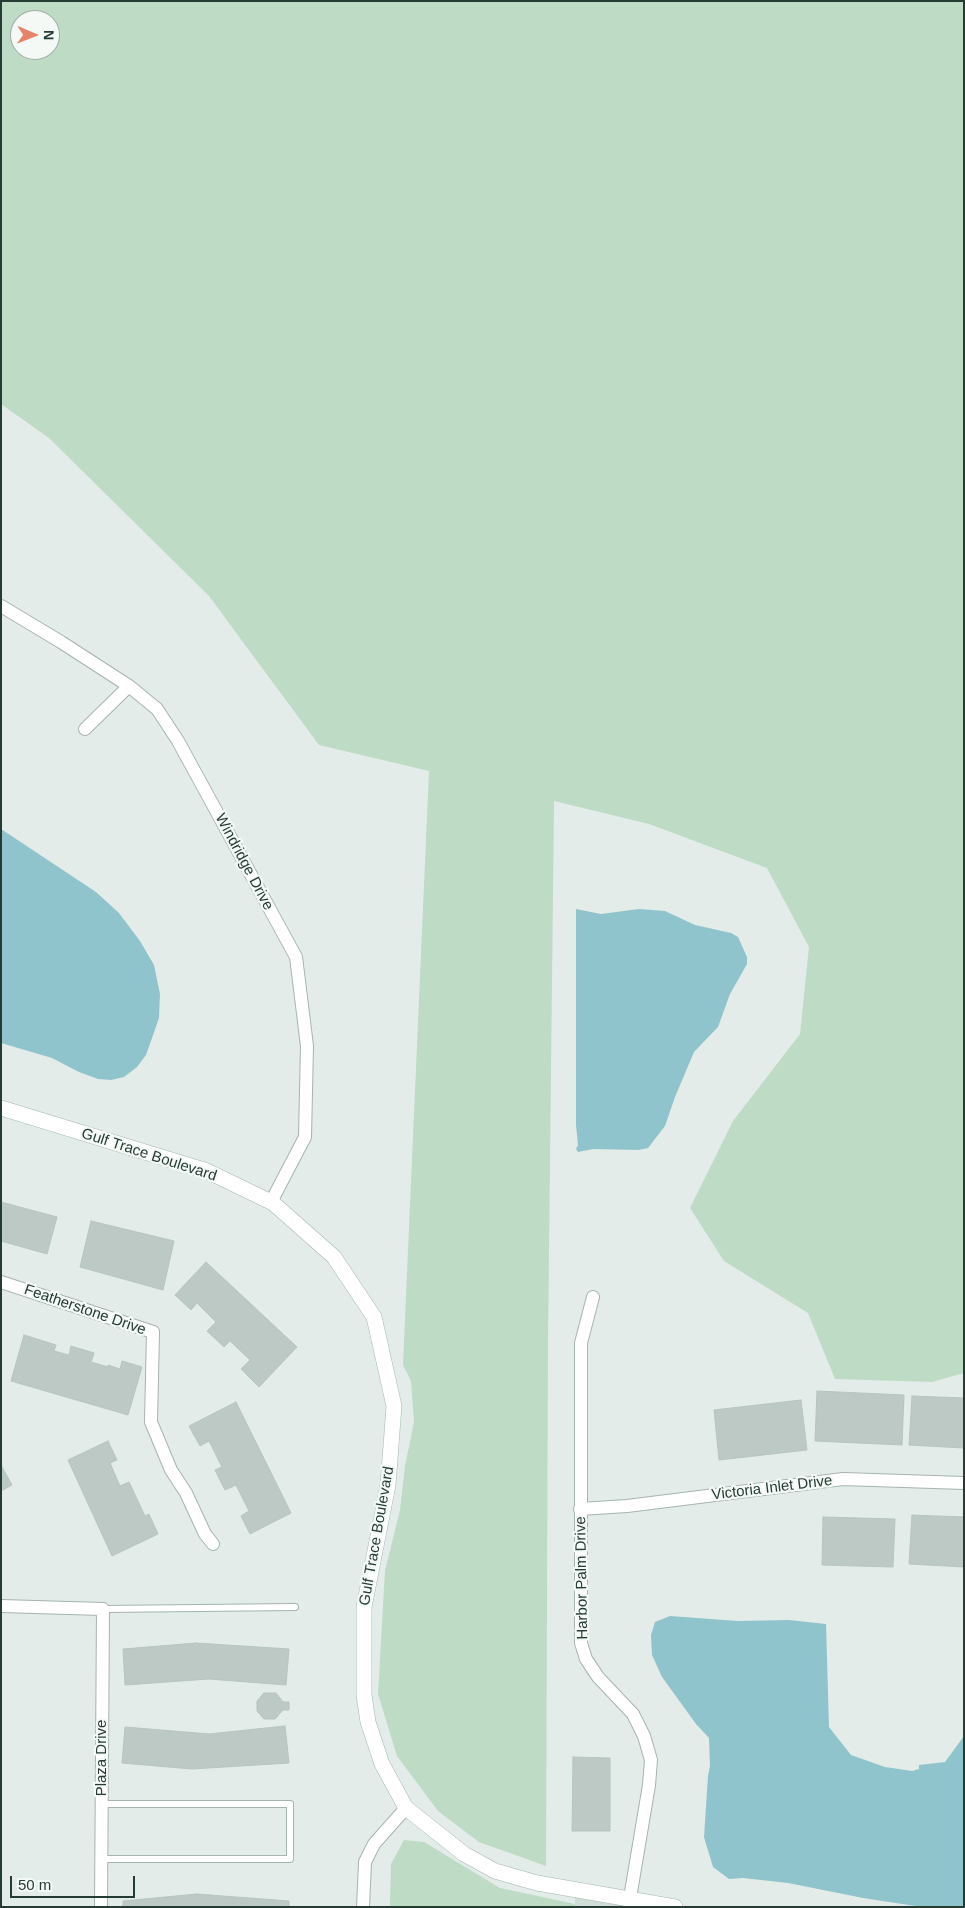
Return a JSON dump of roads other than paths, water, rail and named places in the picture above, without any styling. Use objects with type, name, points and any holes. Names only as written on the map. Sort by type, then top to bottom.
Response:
[{"type":"street","name":"Windridge Drive","points":[[1,606],[129,686],[157,709],[178,741],[296,957],[307,1046],[305,1137],[271,1202]]},
{"type":"street","points":[[85,730],[129,686]]},
{"type":"street","name":"Gulf Trace Boulevard","points":[[1,1108],[207,1171],[271,1202],[334,1257],[374,1317],[394,1406],[388,1485],[364,1607],[364,1695],[368,1722],[382,1764],[406,1808],[464,1854],[495,1871],[537,1883],[629,1903],[675,1907]]},
{"type":"street","name":"Featherstone Drive","points":[[1,1282],[153,1332],[151,1422],[171,1470],[186,1493],[205,1534],[214,1544]]},
{"type":"street","name":"Harbor Palm Drive","points":[[593,1297],[581,1343],[581,1643],[586,1658],[598,1677],[633,1714],[644,1736],[650,1760],[649,1786],[629,1903]]},
{"type":"street","name":"Victoria Inlet Drive","points":[[580,1509],[627,1506],[843,1479],[964,1483]]},
{"type":"street","points":[[1,1606],[103,1609]]},
{"type":"street","name":"Plaza Drive","points":[[101,1907],[103,1609]]},
{"type":"street","points":[[363,1907],[366,1862],[370,1852],[374,1844],[406,1808]]},
{"type":"lane","points":[[103,1609],[295,1607]]},
{"type":"lane","points":[[101,1859],[290,1860],[290,1804],[102,1804]]},
{"type":"water","points":[[1,829],[96,892],[119,913],[140,941],[154,965],[160,994],[159,1018],[146,1055],[137,1067],[124,1077],[111,1080],[98,1079],[79,1072],[52,1058],[1,1043]]},
{"type":"water","points":[[576,909],[601,914],[639,909],[665,911],[695,925],[731,933],[738,937],[747,957],[747,964],[730,994],[718,1027],[694,1052],[665,1126],[648,1148],[639,1150],[593,1149],[578,1152],[576,1149],[578,1145],[576,1125]]},
{"type":"water","points":[[670,1616],[738,1621],[789,1620],[826,1624],[829,1727],[851,1755],[885,1767],[912,1771],[919,1769],[919,1765],[945,1762],[964,1736],[964,1907],[922,1907],[863,1898],[788,1883],[743,1878],[729,1879],[713,1867],[704,1837],[710,1766],[709,1738],[696,1724],[662,1677],[652,1655],[651,1635],[655,1622]]}]
